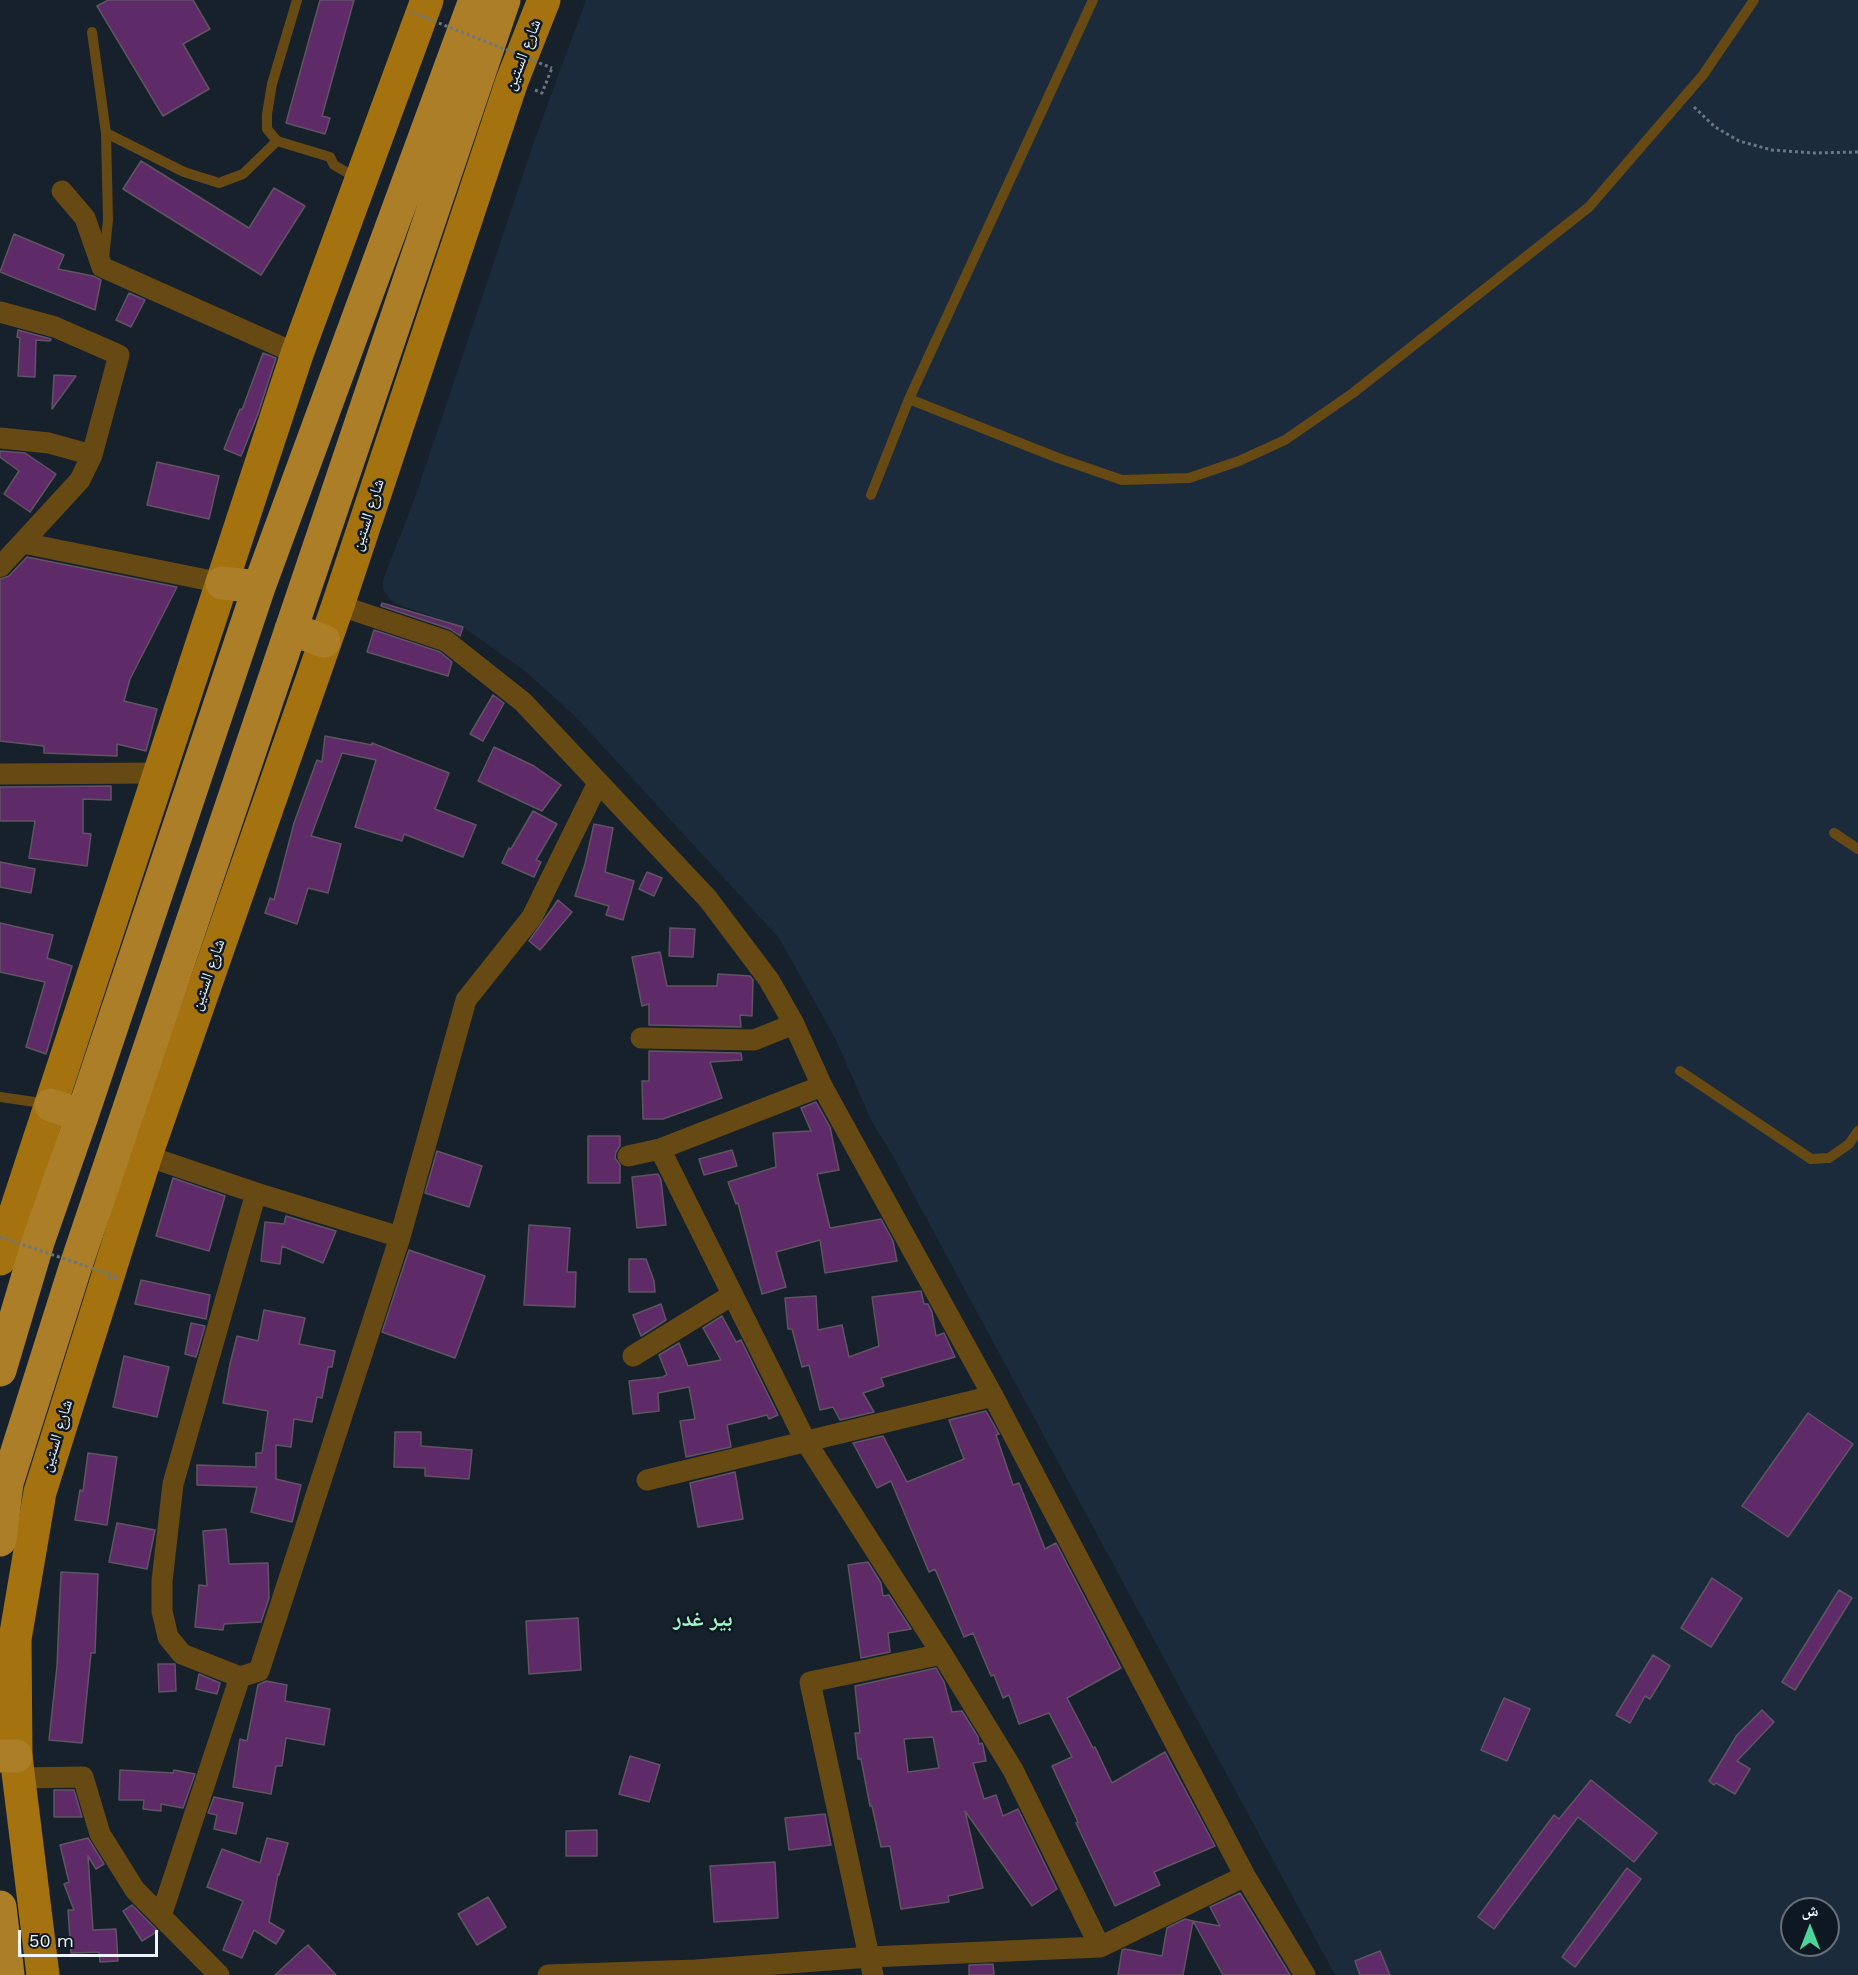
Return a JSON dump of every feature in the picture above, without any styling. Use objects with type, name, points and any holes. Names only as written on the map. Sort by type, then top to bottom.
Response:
[{"type":"highway","points":[[0,1370],[38,1242],[259,587],[475,0]]},
{"type":"highway","name":"شارع الستين","points":[[0,1540],[7,1483],[75,1268],[131,1151],[291,629],[504,0]]},
{"type":"highway","points":[[222,583],[259,587]]},
{"type":"highway","points":[[291,629],[324,641]]},
{"type":"highway","points":[[51,1105],[82,1116]]},
{"type":"highway","points":[[0,1907],[8,1975]]},
{"type":"main road","name":"شارع الستين","points":[[43,1975],[11,1764],[15,1639],[40,1492],[107,1279],[131,1151],[338,605],[512,81],[544,0]]},
{"type":"main road","points":[[0,1259],[10,1199],[51,1105],[297,354],[361,181],[419,6]]},
{"type":"street","points":[[62,191],[85,218],[102,267],[297,354]]},
{"type":"street","points":[[0,312],[56,327],[119,355],[93,455],[80,480],[0,567]]},
{"type":"street","points":[[0,438],[49,443],[93,455]]},
{"type":"street","points":[[23,543],[222,583]]},
{"type":"street","points":[[338,605],[446,641],[523,702],[708,899],[769,980],[794,1024],[822,1086],[993,1396],[1245,1876],[1305,1975]]},
{"type":"street","points":[[0,774],[159,773]]},
{"type":"street","points":[[256,1193],[173,1484],[162,1581],[162,1611],[168,1637],[182,1654],[240,1677],[260,1671],[400,1237],[466,1000],[532,917],[598,783]]},
{"type":"street","points":[[641,1038],[754,1040],[794,1024]]},
{"type":"street","points":[[628,1156],[660,1149],[822,1086]]},
{"type":"street","points":[[660,1149],[806,1442],[942,1654],[1013,1770],[1100,1947]]},
{"type":"street","points":[[131,1151],[256,1193],[400,1237]]},
{"type":"street","points":[[633,1356],[732,1295]]},
{"type":"street","points":[[647,1480],[993,1396]]},
{"type":"street","points":[[871,1966],[810,1682],[942,1654]]},
{"type":"street","points":[[161,1916],[240,1677]]},
{"type":"street","points":[[11,1764],[83,1777],[100,1834],[135,1890],[219,1975]]},
{"type":"street","points":[[548,1975],[871,1966],[1100,1947],[1245,1876]]},
{"type":"lane","points":[[297,0],[272,84],[267,129],[277,141],[330,157],[334,165],[361,181]]},
{"type":"lane","points":[[871,495],[909,399],[1093,0]]},
{"type":"lane","points":[[909,399],[1058,458],[1122,480],[1189,478],[1239,461],[1285,440],[1353,393],[1589,207],[1703,75],[1754,0]]},
{"type":"lane","points":[[93,32],[106,132],[108,220],[102,267]]},
{"type":"lane","points":[[106,132],[184,172],[219,183],[243,174],[277,141]]},
{"type":"lane","points":[[1834,833],[1858,849]]},
{"type":"lane","points":[[1680,1071],[1811,1159],[1829,1158],[1849,1144],[1858,1131]]},
{"type":"lane","points":[[0,1097],[51,1105]]},
{"type":"path","points":[[419,6],[552,68],[542,93]]},
{"type":"path","points":[[1684,97],[1715,127],[1739,141],[1772,150],[1814,153],[1858,152]]},
{"type":"path","points":[[0,1237],[118,1277],[107,1279]]},
{"type":"shaded area","points":[[586,0],[1858,0],[1858,1975],[1335,1975],[890,1151],[872,1122],[835,1038],[779,938],[575,716],[525,671],[463,627],[397,604],[388,597],[383,589],[383,580],[416,495],[536,136]]},
{"type":"building","points":[[108,0],[193,0],[210,29],[183,44],[209,89],[163,116],[97,6]]},
{"type":"building","points":[[320,0],[354,0],[322,116],[330,118],[325,134],[286,123]]},
{"type":"building","points":[[141,161],[249,228],[274,188],[305,206],[261,275],[123,189]]},
{"type":"building","points":[[14,234],[64,255],[58,269],[93,276],[101,280],[95,310],[0,272]]},
{"type":"building","points":[[129,293],[145,300],[131,327],[116,320]]},
{"type":"building","points":[[18,330],[51,339],[50,341],[36,340],[35,377],[18,376],[20,338],[17,337]]},
{"type":"building","points":[[263,353],[276,358],[258,414],[241,456],[224,449],[240,409],[242,410]]},
{"type":"building","points":[[54,375],[76,376],[52,409]]},
{"type":"building","points":[[0,451],[25,453],[56,474],[30,512],[4,494],[19,471],[0,457]]},
{"type":"building","points":[[157,462],[219,476],[209,519],[147,505]]},
{"type":"building","points":[[27,557],[177,587],[130,679],[124,701],[157,709],[146,751],[117,744],[117,756],[44,753],[44,746],[0,741],[0,579],[9,576]]},
{"type":"building","points":[[382,603],[463,627],[460,636],[450,629],[381,606]]},
{"type":"building","points":[[374,630],[440,652],[452,662],[448,676],[367,652]]},
{"type":"building","points":[[493,695],[504,703],[483,741],[470,734]]},
{"type":"building","points":[[325,736],[372,745],[372,743],[449,773],[435,809],[476,825],[463,857],[404,834],[402,841],[355,827],[376,760],[342,753],[311,836],[341,844],[328,893],[308,888],[297,924],[265,913],[270,898],[274,900],[294,823],[317,760],[322,762]]},
{"type":"building","points":[[494,747],[534,766],[561,785],[542,811],[478,781]]},
{"type":"building","points":[[111,786],[111,800],[83,799],[83,833],[91,834],[87,866],[29,858],[35,821],[0,821],[0,787]]},
{"type":"building","points":[[533,811],[557,824],[536,860],[541,862],[534,877],[502,863]]},
{"type":"building","points":[[594,824],[613,828],[605,872],[634,881],[623,920],[606,915],[609,906],[575,896]]},
{"type":"building","points":[[0,862],[35,869],[31,893],[0,887]]},
{"type":"building","points":[[647,872],[662,878],[654,896],[639,889]]},
{"type":"building","points":[[558,900],[572,912],[540,950],[529,941]]},
{"type":"building","points":[[0,923],[53,935],[47,958],[72,966],[46,1054],[26,1047],[45,982],[0,972]]},
{"type":"building","points":[[670,928],[695,929],[693,957],[669,956]]},
{"type":"building","points":[[660,952],[667,986],[717,986],[718,974],[750,976],[753,980],[752,1016],[740,1015],[741,1027],[649,1025],[649,1004],[642,1006],[632,957]]},
{"type":"building","points":[[649,1051],[741,1053],[742,1060],[710,1062],[722,1098],[663,1119],[643,1119],[642,1081],[649,1081]]},
{"type":"building","points":[[816,1102],[830,1127],[839,1170],[817,1174],[830,1228],[881,1219],[893,1241],[897,1261],[825,1273],[820,1240],[776,1252],[786,1287],[762,1294],[738,1203],[736,1204],[728,1182],[776,1167],[773,1133],[811,1131],[801,1108]]},
{"type":"building","points":[[588,1136],[620,1136],[620,1146],[615,1158],[620,1165],[620,1183],[588,1183]]},
{"type":"building","points":[[732,1150],[737,1166],[704,1175],[699,1159]]},
{"type":"building","points":[[437,1151],[482,1166],[469,1207],[425,1193]]},
{"type":"building","points":[[658,1174],[661,1180],[666,1225],[637,1228],[632,1177]]},
{"type":"building","points":[[173,1178],[225,1196],[209,1251],[156,1236]]},
{"type":"building","points":[[286,1216],[336,1231],[323,1263],[282,1246],[280,1264],[261,1261],[265,1222],[284,1224]]},
{"type":"building","points":[[529,1225],[570,1228],[567,1272],[576,1272],[575,1307],[524,1305]]},
{"type":"building","points":[[409,1250],[485,1276],[455,1358],[382,1332]]},
{"type":"building","points":[[629,1259],[646,1259],[654,1281],[655,1292],[629,1292]]},
{"type":"building","points":[[141,1280],[210,1295],[206,1319],[135,1304]]},
{"type":"building","points":[[921,1291],[924,1304],[928,1304],[932,1312],[936,1336],[944,1333],[955,1357],[881,1378],[884,1386],[863,1393],[874,1412],[840,1420],[833,1407],[820,1410],[809,1365],[802,1367],[792,1329],[788,1329],[785,1298],[816,1296],[818,1330],[842,1325],[849,1357],[879,1346],[872,1297]]},
{"type":"building","points":[[661,1304],[666,1320],[641,1336],[633,1315]]},
{"type":"building","points":[[264,1310],[305,1318],[299,1344],[335,1351],[332,1367],[328,1367],[322,1398],[317,1397],[312,1422],[294,1419],[291,1447],[276,1445],[276,1479],[301,1485],[292,1522],[251,1512],[257,1487],[197,1485],[197,1465],[256,1467],[256,1453],[262,1453],[268,1411],[223,1403],[237,1336],[258,1341]]},
{"type":"building","points":[[722,1316],[736,1342],[741,1340],[778,1415],[769,1419],[767,1415],[727,1425],[731,1447],[686,1457],[680,1421],[695,1419],[689,1387],[658,1393],[659,1411],[633,1414],[629,1381],[667,1375],[659,1355],[679,1343],[688,1366],[721,1360],[703,1328]]},
{"type":"building","points":[[191,1323],[205,1326],[196,1357],[185,1354]]},
{"type":"building","points":[[124,1356],[169,1367],[157,1417],[113,1407]]},
{"type":"building","points":[[986,1411],[999,1434],[996,1435],[1013,1485],[1019,1483],[1045,1549],[1056,1543],[1121,1668],[1067,1698],[1093,1748],[1095,1747],[1112,1783],[1165,1752],[1215,1846],[1154,1872],[1160,1885],[1115,1906],[1052,1766],[1072,1757],[1049,1713],[1019,1724],[1009,1695],[1003,1698],[973,1633],[964,1637],[935,1569],[929,1572],[891,1481],[877,1488],[853,1443],[883,1436],[907,1482],[964,1459],[949,1420]]},
{"type":"building","points":[[1808,1413],[1853,1444],[1788,1537],[1742,1506]]},
{"type":"building","points":[[395,1432],[421,1432],[421,1446],[472,1450],[469,1479],[425,1476],[425,1468],[394,1467]]},
{"type":"building","points":[[88,1453],[117,1457],[107,1525],[75,1520],[80,1490],[83,1491]]},
{"type":"building","points":[[735,1472],[743,1519],[698,1527],[690,1483]]},
{"type":"building","points":[[117,1523],[155,1530],[147,1569],[109,1562]]},
{"type":"building","points":[[226,1529],[229,1564],[268,1563],[269,1598],[261,1622],[224,1624],[223,1630],[195,1627],[199,1585],[207,1586],[203,1531]]},
{"type":"building","points":[[868,1562],[881,1583],[883,1596],[889,1595],[911,1629],[888,1633],[890,1652],[861,1658],[848,1565]]},
{"type":"building","points":[[61,1572],[98,1574],[95,1653],[91,1653],[82,1743],[49,1740],[57,1666]]},
{"type":"building","points":[[1712,1578],[1742,1598],[1711,1647],[1681,1628]]},
{"type":"building","points":[[1839,1590],[1852,1598],[1795,1690],[1782,1682]]},
{"type":"building","points":[[578,1618],[581,1670],[529,1674],[526,1621]]},
{"type":"building","points":[[1653,1655],[1670,1666],[1650,1699],[1645,1696],[1630,1723],[1616,1715]]},
{"type":"building","points":[[158,1664],[175,1664],[176,1691],[159,1692]]},
{"type":"building","points":[[936,1668],[944,1682],[952,1712],[962,1711],[978,1737],[979,1744],[982,1743],[986,1761],[973,1763],[984,1799],[996,1795],[1003,1816],[1018,1809],[1057,1889],[1032,1906],[965,1811],[983,1888],[948,1896],[949,1902],[901,1909],[890,1846],[881,1847],[861,1759],[858,1759],[855,1733],[860,1733],[855,1686]],"holes":[[[933,1737],[939,1768],[908,1772],[904,1739]]]},
{"type":"building","points":[[199,1674],[220,1683],[217,1694],[196,1689]]},
{"type":"building","points":[[266,1681],[287,1685],[285,1701],[330,1709],[324,1745],[286,1738],[282,1766],[276,1766],[271,1794],[233,1787],[240,1739],[247,1741],[258,1685]]},
{"type":"building","points":[[1504,1698],[1530,1709],[1507,1761],[1481,1750]]},
{"type":"building","points":[[1762,1710],[1774,1722],[1737,1761],[1750,1769],[1735,1794],[1716,1783],[1714,1785],[1709,1781],[1737,1735]]},
{"type":"building","points":[[630,1756],[660,1765],[649,1802],[619,1794]]},
{"type":"building","points":[[120,1770],[173,1773],[174,1770],[195,1774],[183,1808],[161,1804],[161,1811],[143,1809],[144,1800],[119,1800]]},
{"type":"building","points":[[1591,1780],[1657,1833],[1634,1862],[1578,1817],[1494,1929],[1478,1917],[1554,1815],[1559,1819]]},
{"type":"building","points":[[54,1790],[74,1790],[82,1817],[54,1817]]},
{"type":"building","points":[[214,1797],[243,1803],[236,1834],[214,1829],[217,1815],[208,1813]]},
{"type":"building","points":[[825,1814],[831,1845],[789,1850],[785,1818]]},
{"type":"building","points":[[597,1830],[597,1856],[566,1856],[566,1831]]},
{"type":"building","points":[[88,1838],[104,1864],[96,1869],[88,1856],[93,1930],[116,1929],[118,1961],[100,1962],[99,1952],[71,1953],[68,1910],[74,1910],[64,1884],[69,1882],[60,1845]]},
{"type":"building","points":[[267,1838],[288,1843],[278,1874],[269,1922],[284,1931],[276,1944],[254,1930],[242,1958],[223,1950],[243,1901],[207,1887],[222,1849],[260,1863]]},
{"type":"building","points":[[775,1862],[778,1918],[714,1922],[710,1866]]},
{"type":"building","points":[[1627,1868],[1641,1879],[1575,1967],[1562,1957]]},
{"type":"building","points":[[1240,1893],[1290,1975],[1223,1975],[1193,1921],[1220,1926],[1210,1907]]},
{"type":"building","points":[[488,1897],[506,1927],[477,1945],[458,1914]]},
{"type":"building","points":[[132,1905],[158,1931],[142,1941],[123,1911]]},
{"type":"building","points":[[1185,1919],[1193,1921],[1183,1975],[1118,1975],[1122,1950],[1162,1956],[1167,1928]]},
{"type":"building","points":[[308,1945],[336,1975],[275,1975],[302,1950]]},
{"type":"building","points":[[1380,1951],[1390,1975],[1360,1975],[1355,1961]]},
{"type":"building","points":[[993,1964],[994,1975],[969,1975],[969,1965]]},
{"type":"district","name":"بير غدر","points":[[703,1620]]}]
